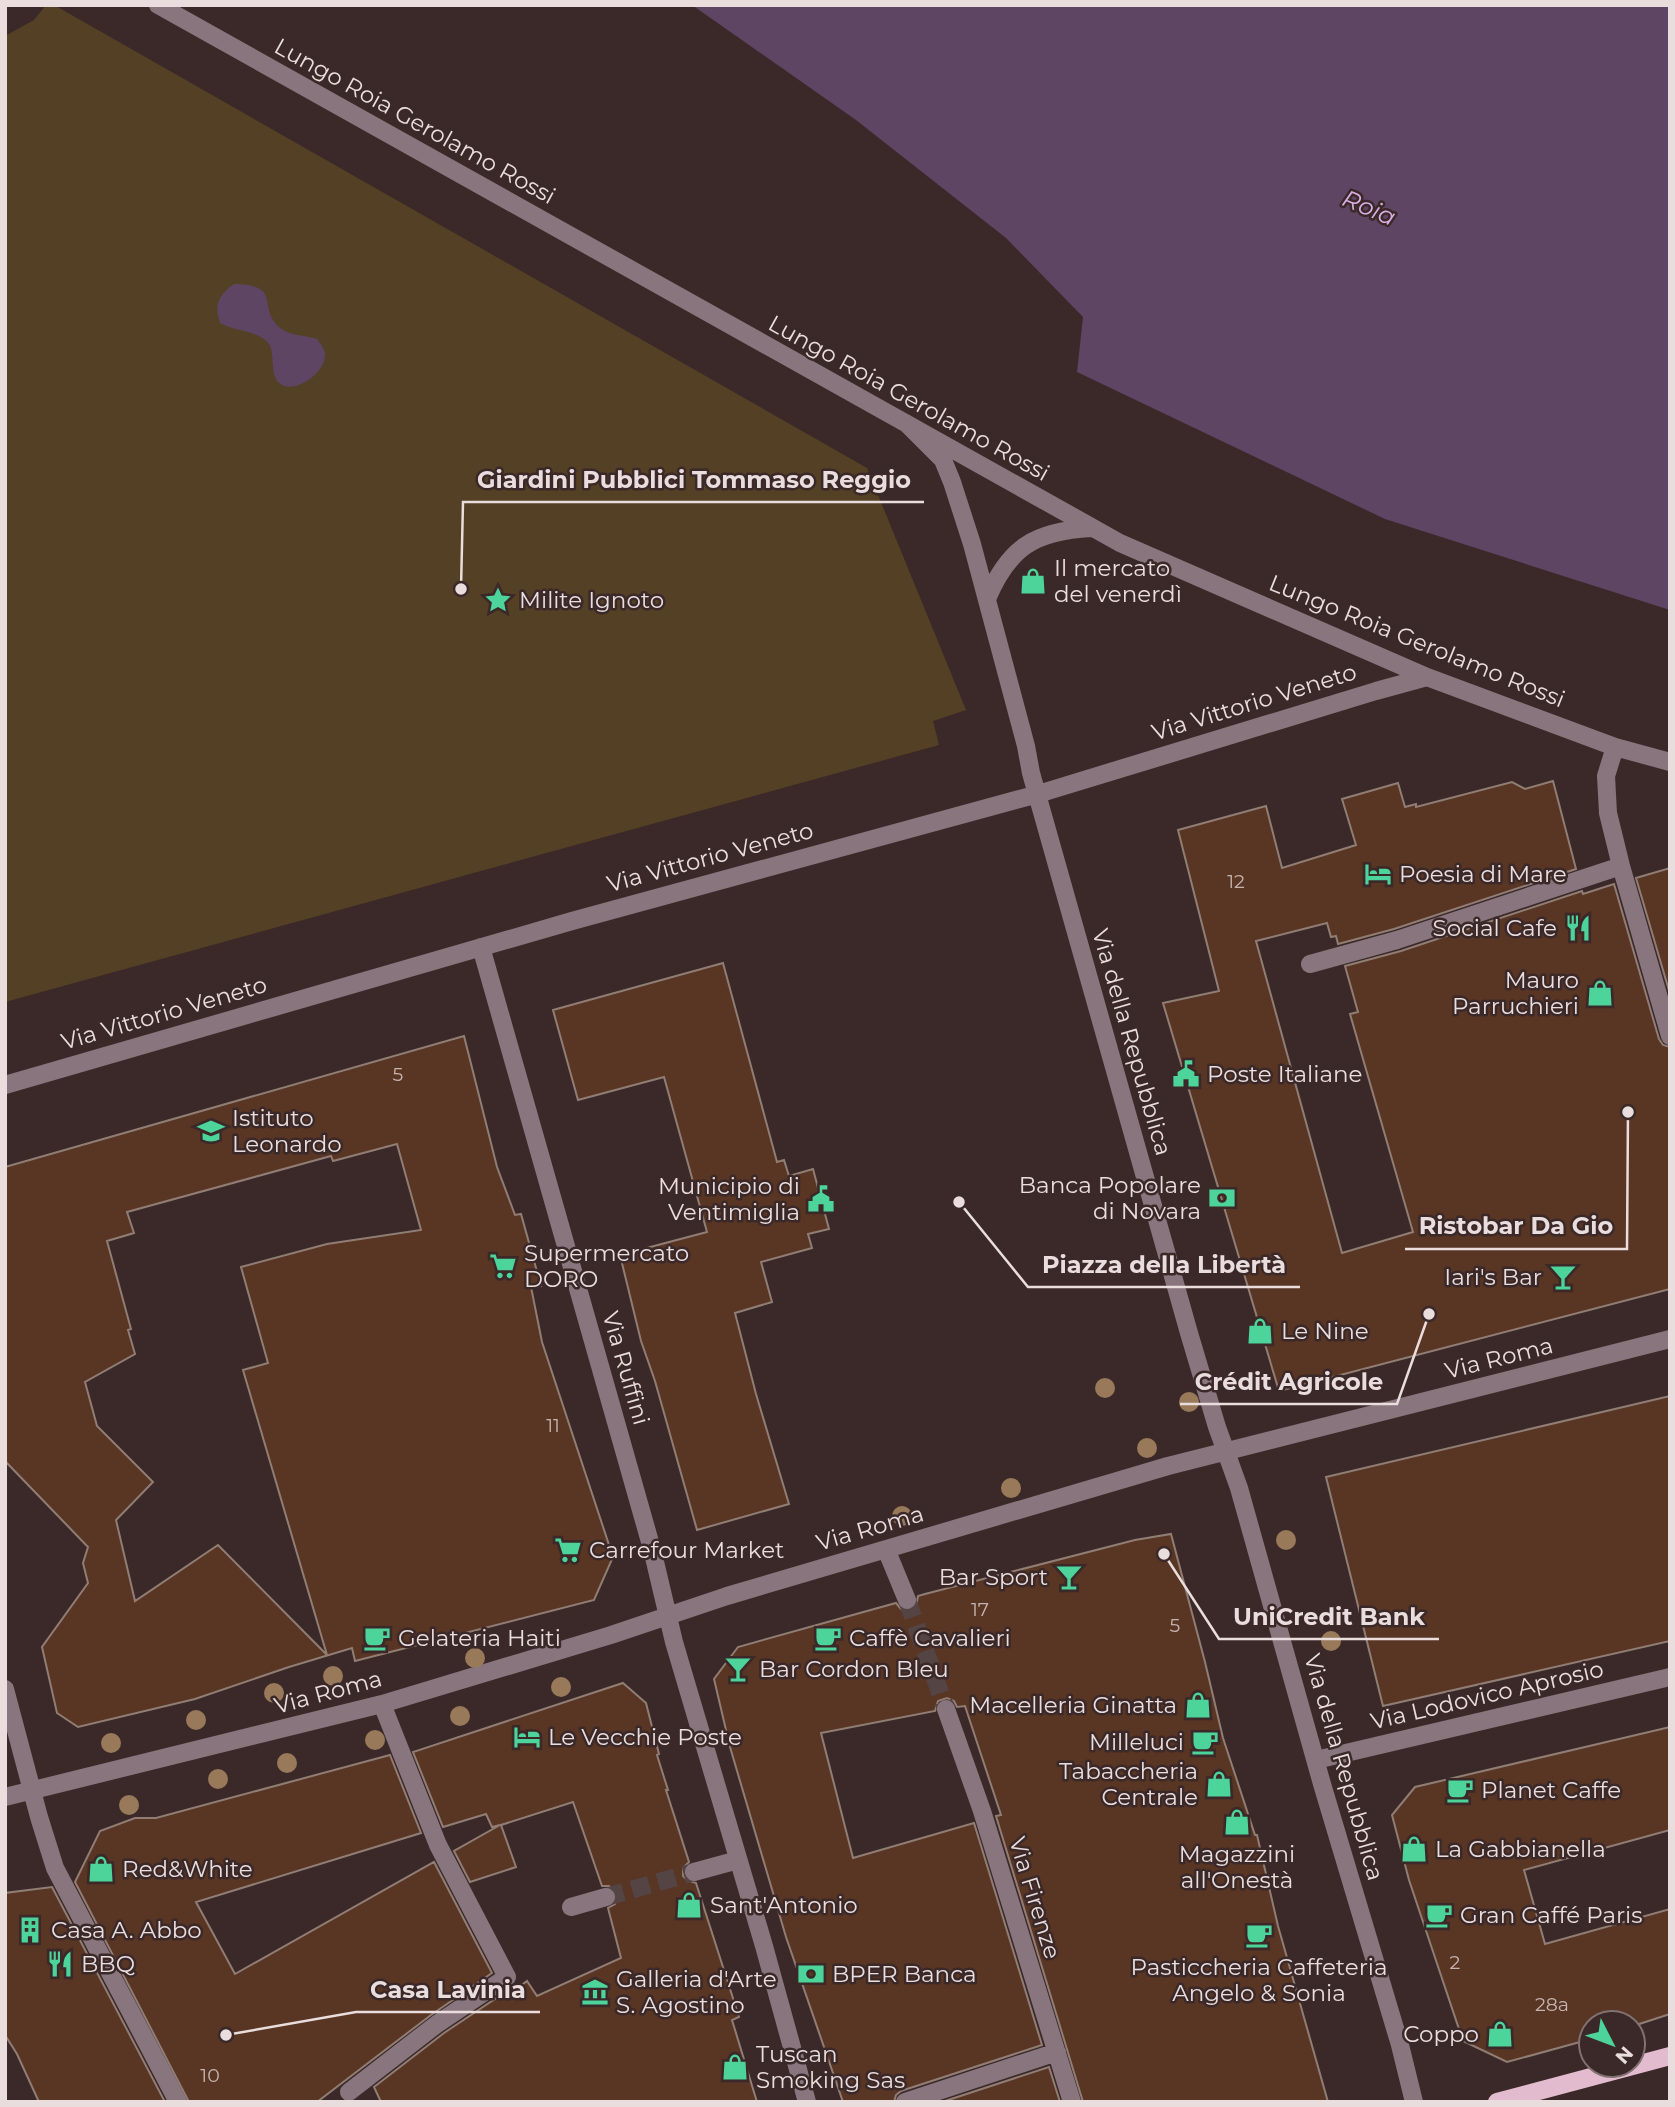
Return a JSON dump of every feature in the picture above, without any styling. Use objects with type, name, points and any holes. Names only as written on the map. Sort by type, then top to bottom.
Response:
[{"type":"main road","points":[[1497,2102],[1670,2056]]},
{"type":"street","name":"Lungo Roia Gerolamo Rossi","points":[[158,5],[1091,528],[1427,677],[1615,747],[1670,762]]},
{"type":"street","name":"Via della Repubblica","points":[[906,423],[943,460],[972,544],[1038,794],[1170,1267],[1239,1488],[1400,2045],[1414,2102]]},
{"type":"street","points":[[986,599],[998,572],[1018,550],[1062,530],[1091,528]]},
{"type":"street","name":"Via Vittorio Veneto","points":[[5,1085],[763,867],[1038,794],[1427,677]]},
{"type":"street","points":[[1615,747],[1606,776],[1608,813],[1670,1036]]},
{"type":"street","points":[[1310,964],[1397,940],[1621,866]]},
{"type":"street","name":"Via Ruffini","points":[[481,947],[652,1549],[674,1642],[765,1947],[807,2102]]},
{"type":"street","name":"Via Roma","points":[[5,1797],[382,1704],[611,1635],[667,1615],[1168,1466],[1670,1339]]},
{"type":"street","points":[[886,1549],[907,1600]]},
{"type":"street","name":"Via Lodovico Aprosio","points":[[1316,1760],[1670,1676]]},
{"type":"street","points":[[5,1689],[55,1868],[177,2102]]},
{"type":"street","points":[[347,2098],[437,2024],[507,1977],[438,1845],[382,1704]]},
{"type":"street","name":"Via Firenze","points":[[946,1709],[982,1811],[1072,2102]]},
{"type":"street","points":[[694,1872],[738,1860]]},
{"type":"street","points":[[571,1907],[606,1897]]},
{"type":"street","points":[[905,2102],[1057,2052]]},
{"type":"shaded area","points":[[46,5],[54,5],[867,468],[966,710],[933,721],[939,745],[5,1002],[5,36],[34,20]]},
{"type":"water","name":"Roia","points":[[692,5],[1670,5],[1670,610],[1385,519],[1077,372],[1083,317],[1006,238],[856,120]]},
{"type":"water","points":[[234,284],[259,288],[267,298],[273,320],[284,331],[317,339],[325,353],[324,360],[310,379],[296,386],[282,385],[275,377],[271,349],[265,339],[220,323],[217,311],[219,301],[224,292]]},
{"type":"building","points":[[1553,781],[1576,869],[1394,929],[1338,944],[1336,936],[1331,937],[1327,923],[1256,941],[1342,1253],[1413,1232],[1350,1014],[1358,1012],[1345,966],[1401,951],[1582,891],[1583,894],[1614,884],[1659,1039],[1663,1045],[1670,1047],[1670,1289],[1279,1391],[1163,1003],[1219,991],[1178,830],[1266,806],[1282,868],[1356,845],[1342,799],[1398,783],[1405,807],[1416,804],[1416,807],[1512,782],[1525,789]]},
{"type":"building","points":[[1670,868],[1670,994],[1636,878]]},
{"type":"building","points":[[723,963],[777,1162],[784,1160],[789,1176],[813,1169],[829,1229],[808,1234],[812,1248],[761,1262],[772,1302],[735,1313],[789,1504],[697,1530],[641,1341],[620,1255],[707,1232],[664,1077],[578,1100],[553,1010]]},
{"type":"building","points":[[464,1036],[497,1167],[515,1215],[521,1214],[541,1286],[531,1287],[542,1342],[613,1557],[594,1600],[355,1661],[352,1648],[195,1699],[78,1727],[57,1713],[42,1647],[88,1583],[83,1563],[88,1547],[5,1461],[5,1167]],"holes":[[[397,1144],[421,1230],[327,1244],[241,1267],[268,1363],[243,1370],[327,1655],[218,1545],[135,1601],[116,1520],[153,1482],[97,1426],[85,1382],[135,1354],[128,1330],[131,1329],[107,1241],[134,1233],[127,1212],[331,1156],[333,1161]]]},
{"type":"building","points":[[1670,1396],[1670,1641],[1383,1706],[1326,1477]]},
{"type":"building","points":[[1171,1534],[1223,1738],[1257,1835],[1278,1926],[1328,2102],[1083,2102],[996,1816],[1001,1815],[965,1706],[957,1707],[954,1701],[947,1698],[938,1701],[935,1711],[821,1733],[853,1858],[974,1823],[1042,2045],[901,2091],[894,2102],[843,2102],[786,1937],[730,1747],[714,1679],[738,1647],[896,1603],[901,1609],[911,1611],[916,1606],[918,1596],[1135,1540]]},
{"type":"building","points":[[623,1683],[646,1703],[666,1790],[689,1862],[683,1868],[683,1876],[696,1883],[739,2017],[732,2020],[757,2102],[381,2102],[374,2087],[444,2033],[504,1993],[506,1997],[527,1981],[537,1996],[621,1958],[608,1908],[615,1904],[617,1893],[609,1886],[602,1886],[573,1802],[501,1825],[516,1867],[470,1882],[454,1851],[500,1825],[492,1827],[486,1814],[443,1827],[413,1752]]},
{"type":"building","points":[[1670,1727],[1670,1830],[1524,1870],[1545,1944],[1670,1909],[1670,2014],[1647,2021],[1647,2009],[1577,2009],[1577,2043],[1507,2062],[1463,2041],[1409,1880],[1392,1815],[1415,1787]]},
{"type":"building","points":[[390,1755],[421,1833],[196,1902],[235,1974],[434,1862],[492,1973],[431,2015],[317,2102],[189,2102],[75,1882],[100,1831],[135,1818],[156,1818]]},
{"type":"building","points":[[52,1887],[165,2102],[39,2102],[17,2054],[5,2035],[5,1893]]},
{"type":"building","points":[[1049,2067],[1060,2102],[942,2102]]},
{"type":"tunnel","points":[[907,1600],[946,1709]]},
{"type":"tunnel","points":[[606,1897],[694,1872]]},
{"type":"place","name":"Il mercato del venerdì","points":[[1033,581]]},
{"type":"place","name":"Giardini Pubblici Tommaso Reggio","points":[[461,589]]},
{"type":"place","name":"Milite Ignoto","points":[[498,600]]},
{"type":"place","name":"Poesia di Mare","points":[[1378,874]]},
{"type":"place","name":"Social Cafe","points":[[1578,928]]},
{"type":"place","name":"Mauro Parruchieri","points":[[1600,993]]},
{"type":"place","name":"Poste Italiane","points":[[1186,1074]]},
{"type":"place","name":"Ristobar Da Gio","points":[[1628,1112]]},
{"type":"place","name":"Istituto Leonardo","points":[[211,1131]]},
{"type":"place","name":"Banca Popolare di Novara","points":[[1222,1198]]},
{"type":"place","name":"Municipio di Ventimiglia","points":[[821,1199]]},
{"type":"place","name":"Piazza della Libertà","points":[[959,1202]]},
{"type":"place","name":"Supermercato DORO","points":[[503,1266]]},
{"type":"place","name":"Iari's Bar","points":[[1563,1277]]},
{"type":"place","name":"Crédit Agricole","points":[[1429,1314]]},
{"type":"place","name":"Le Nine","points":[[1260,1331]]},
{"type":"place","name":"Carrefour Market","points":[[568,1550]]},
{"type":"place","name":"UniCredit Bank","points":[[1164,1554]]},
{"type":"place","name":"Bar Sport","points":[[1069,1577]]},
{"type":"place","name":"Gelateria Haiti","points":[[377,1638]]},
{"type":"place","name":"Caffè Cavalieri","points":[[828,1638]]},
{"type":"place","name":"Bar Cordon Bleu","points":[[738,1669]]},
{"type":"place","name":"Macelleria Ginatta","points":[[1198,1705]]},
{"type":"place","name":"Le Vecchie Poste","points":[[527,1737]]},
{"type":"place","name":"Milleluci","points":[[1205,1742]]},
{"type":"place","name":"Tabaccheria Centrale","points":[[1219,1784]]},
{"type":"place","name":"Planet Caffe","points":[[1460,1790]]},
{"type":"place","name":"Magazzini all'Onestà","points":[[1237,1822]]},
{"type":"place","name":"La Gabbianella","points":[[1414,1849]]},
{"type":"place","name":"Red&White","points":[[101,1869]]},
{"type":"place","name":"Sant'Antonio","points":[[689,1905]]},
{"type":"place","name":"Gran Caffé Paris","points":[[1439,1915]]},
{"type":"place","name":"Casa A. Abbo","points":[[30,1930]]},
{"type":"place","name":"Pasticcheria Caffeteria Angelo & Sonia","points":[[1259,1935]]},
{"type":"place","name":"BBQ","points":[[60,1964]]},
{"type":"place","name":"BPER Banca","points":[[811,1974]]},
{"type":"place","name":"Galleria d'Arte S. Agostino","points":[[595,1992]]},
{"type":"place","name":"Coppo","points":[[1500,2034]]},
{"type":"place","name":"Casa Lavinia","points":[[226,2035]]},
{"type":"place","name":"Tuscan Smoking Sas","points":[[735,2067]]}]
